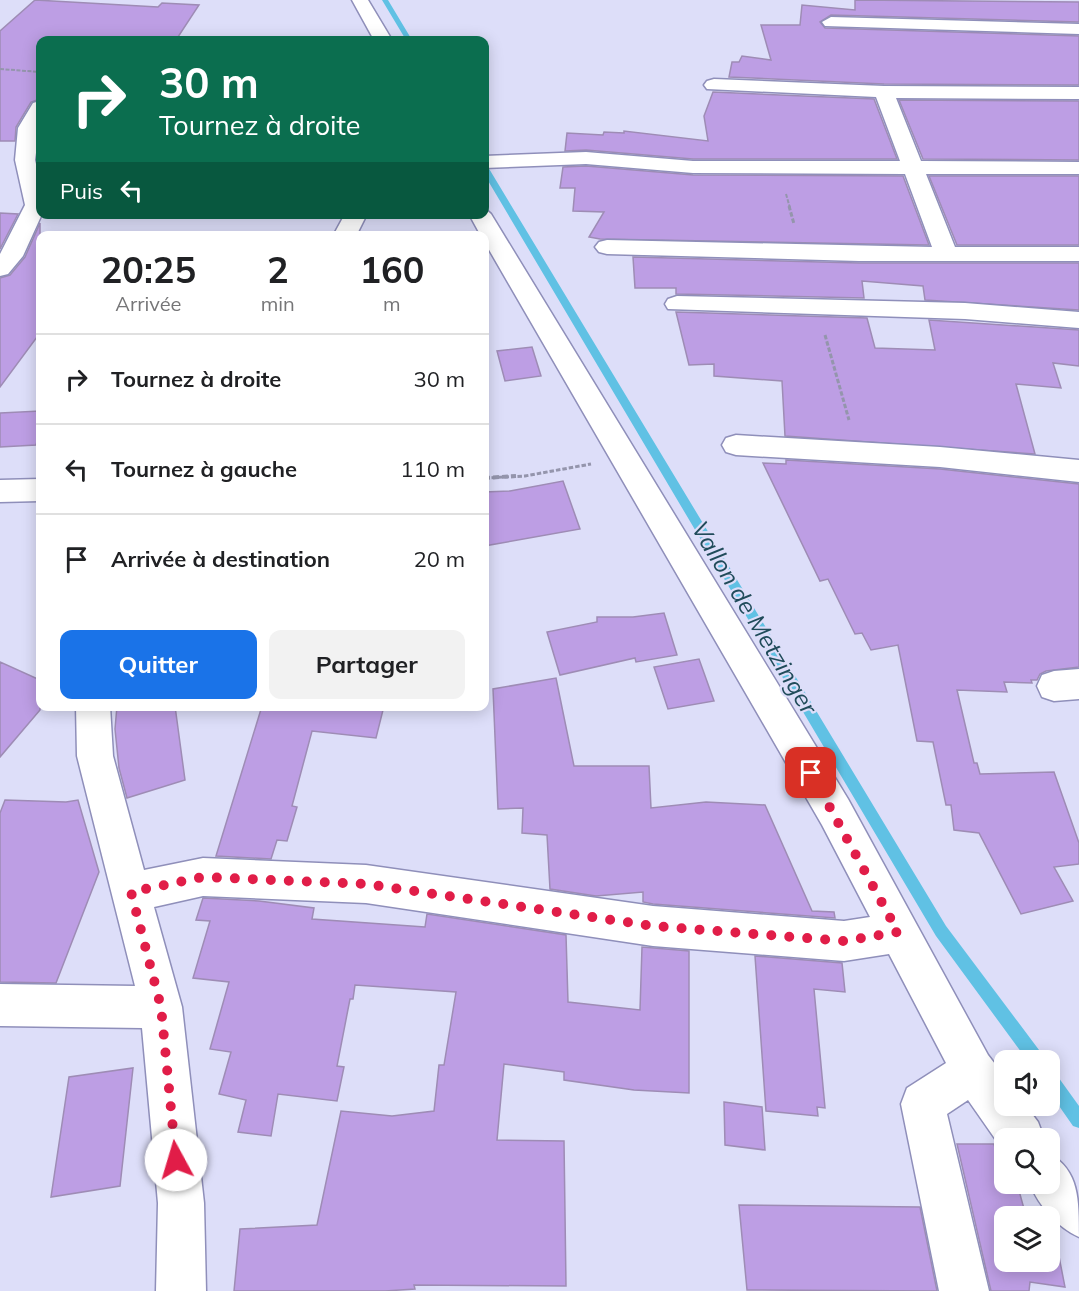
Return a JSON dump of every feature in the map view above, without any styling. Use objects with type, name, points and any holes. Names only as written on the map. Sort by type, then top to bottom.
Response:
[{"type":"street","points":[[360,0],[381,36]]},
{"type":"street","points":[[831,22],[1079,29]]},
{"type":"street","points":[[714,85],[884,92],[1079,93]]},
{"type":"street","points":[[884,92],[945,252]]},
{"type":"street","points":[[0,269],[11,256],[36,205],[24,160],[28,129],[36,114]]},
{"type":"street","points":[[489,162],[586,158],[693,167],[1079,168]]},
{"type":"street","points":[[483,219],[834,812],[973,1071],[1015,1128]]},
{"type":"street","points":[[607,247],[859,254],[945,252],[1079,254]]},
{"type":"street","points":[[677,304],[965,311],[1079,320]]},
{"type":"street","points":[[736,445],[940,457],[1079,471]]},
{"type":"street","points":[[0,491],[36,490]]},
{"type":"street","points":[[93,711],[96,756],[161,1007],[181,1203],[181,1291]]},
{"type":"street","points":[[131,892],[203,877],[366,884],[653,926],[844,941],[898,932]]},
{"type":"street","points":[[0,1005],[161,1007]]},
{"type":"street","points":[[964,1291],[923,1104],[973,1071]]},
{"type":"street","points":[[1060,1189],[1079,1213]]},
{"type":"path","points":[[0,69],[36,72]]},
{"type":"path","points":[[489,478],[525,476],[624,458]]},
{"type":"building","points":[[35,0],[158,7],[162,3],[199,5],[179,36],[36,36],[36,100],[31,102],[16,127],[15,141],[0,141],[0,31]]},
{"type":"building","points":[[855,0],[1079,2],[1079,22],[831,15],[820,22],[825,28],[1079,36],[1079,85],[884,84],[729,77],[732,62],[739,62],[742,56],[771,60],[761,25],[800,25],[802,5],[855,10]]},
{"type":"building","points":[[713,92],[874,99],[897,159],[693,159],[586,150],[565,151],[567,133],[603,135],[604,132],[624,133],[624,131],[708,141],[704,116]]},
{"type":"building","points":[[899,100],[1079,101],[1079,160],[923,159]]},
{"type":"building","points":[[586,166],[693,175],[903,176],[929,245],[589,237],[604,212],[573,211],[575,188],[560,188],[563,167]]},
{"type":"building","points":[[929,176],[1079,176],[1079,245],[957,245]]},
{"type":"building","points":[[0,213],[18,214],[0,249]]},
{"type":"building","points":[[36,232],[36,338],[0,387],[0,278],[10,275],[25,257]]},
{"type":"building","points":[[633,257],[859,263],[1079,263],[1079,310],[925,300],[923,286],[862,281],[864,298],[676,294],[676,288],[635,288]]},
{"type":"building","points":[[676,312],[867,318],[875,348],[935,350],[929,320],[1079,330],[1079,366],[1053,363],[1061,388],[1016,384],[1035,454],[785,436],[782,381],[714,376],[714,364],[689,365]]},
{"type":"building","points":[[532,347],[541,376],[505,381],[497,351]]},
{"type":"building","points":[[36,411],[36,445],[0,447],[0,413]]},
{"type":"building","points":[[786,460],[940,469],[1079,484],[1079,667],[1046,671],[1040,674],[1037,680],[1031,680],[1032,683],[1004,682],[1007,692],[957,690],[974,763],[977,763],[980,774],[1054,772],[1079,843],[1079,864],[1054,867],[1073,901],[1021,914],[979,833],[954,830],[951,805],[946,805],[933,742],[917,741],[898,645],[871,650],[862,633],[855,634],[828,579],[820,581],[763,463],[786,464]]},
{"type":"building","points":[[563,481],[580,529],[489,545],[489,492],[510,491]]},
{"type":"building","points":[[664,613],[677,655],[636,662],[635,658],[560,675],[547,632],[597,622],[597,617],[633,617]]},
{"type":"building","points":[[699,659],[714,701],[668,709],[654,667]]},
{"type":"building","points":[[0,662],[36,678],[36,711],[39,711],[0,757]]},
{"type":"building","points":[[556,678],[574,766],[649,766],[651,808],[706,802],[765,805],[812,911],[834,912],[835,918],[653,904],[643,902],[643,892],[596,896],[550,889],[547,835],[522,833],[523,808],[498,809],[493,689]]},
{"type":"building","points":[[117,711],[176,711],[185,780],[127,798],[119,768],[115,729]]},
{"type":"building","points":[[260,711],[383,711],[376,738],[312,731],[292,806],[297,807],[287,841],[277,840],[271,859],[216,856]]},
{"type":"building","points":[[5,800],[66,802],[78,800],[99,872],[56,983],[0,982],[0,813]]},
{"type":"building","points":[[203,898],[259,901],[314,908],[312,919],[425,927],[427,914],[566,935],[568,1002],[640,1010],[642,947],[689,951],[689,1093],[634,1090],[564,1080],[564,1072],[504,1064],[497,1140],[564,1141],[566,1286],[414,1285],[415,1289],[385,1291],[234,1291],[240,1229],[317,1225],[341,1111],[392,1116],[434,1111],[439,1065],[444,1065],[456,992],[355,985],[353,999],[350,999],[337,1066],[344,1067],[337,1101],[278,1094],[271,1136],[238,1132],[246,1100],[219,1094],[231,1052],[210,1049],[229,982],[193,978],[210,921],[196,920]]},
{"type":"building","points":[[755,956],[842,963],[845,992],[814,989],[825,1108],[817,1107],[818,1116],[766,1111]]},
{"type":"building","points":[[133,1068],[120,1186],[51,1197],[69,1077]]},
{"type":"building","points":[[724,1102],[762,1107],[765,1150],[725,1145]]},
{"type":"building","points":[[957,1144],[994,1144],[994,1194],[1020,1194],[1023,1206],[994,1206],[994,1272],[1060,1272],[1060,1262],[1065,1287],[1030,1282],[1029,1291],[991,1291]]},
{"type":"building","points":[[739,1205],[920,1207],[937,1291],[747,1290]]},
{"type":"waterway","name":"Vallon de Metzinger","points":[[385,0],[407,36]]},
{"type":"waterway","name":"Vallon de Metzinger","points":[[489,175],[941,931],[1029,1050]]},
{"type":"waterway","name":"Vallon de Metzinger","points":[[1060,1094],[1079,1120]]},
{"type":"route","points":[[176,1160],[161,1007],[131,892],[203,877],[366,884],[653,926],[844,941],[898,932],[811,773]]}]
